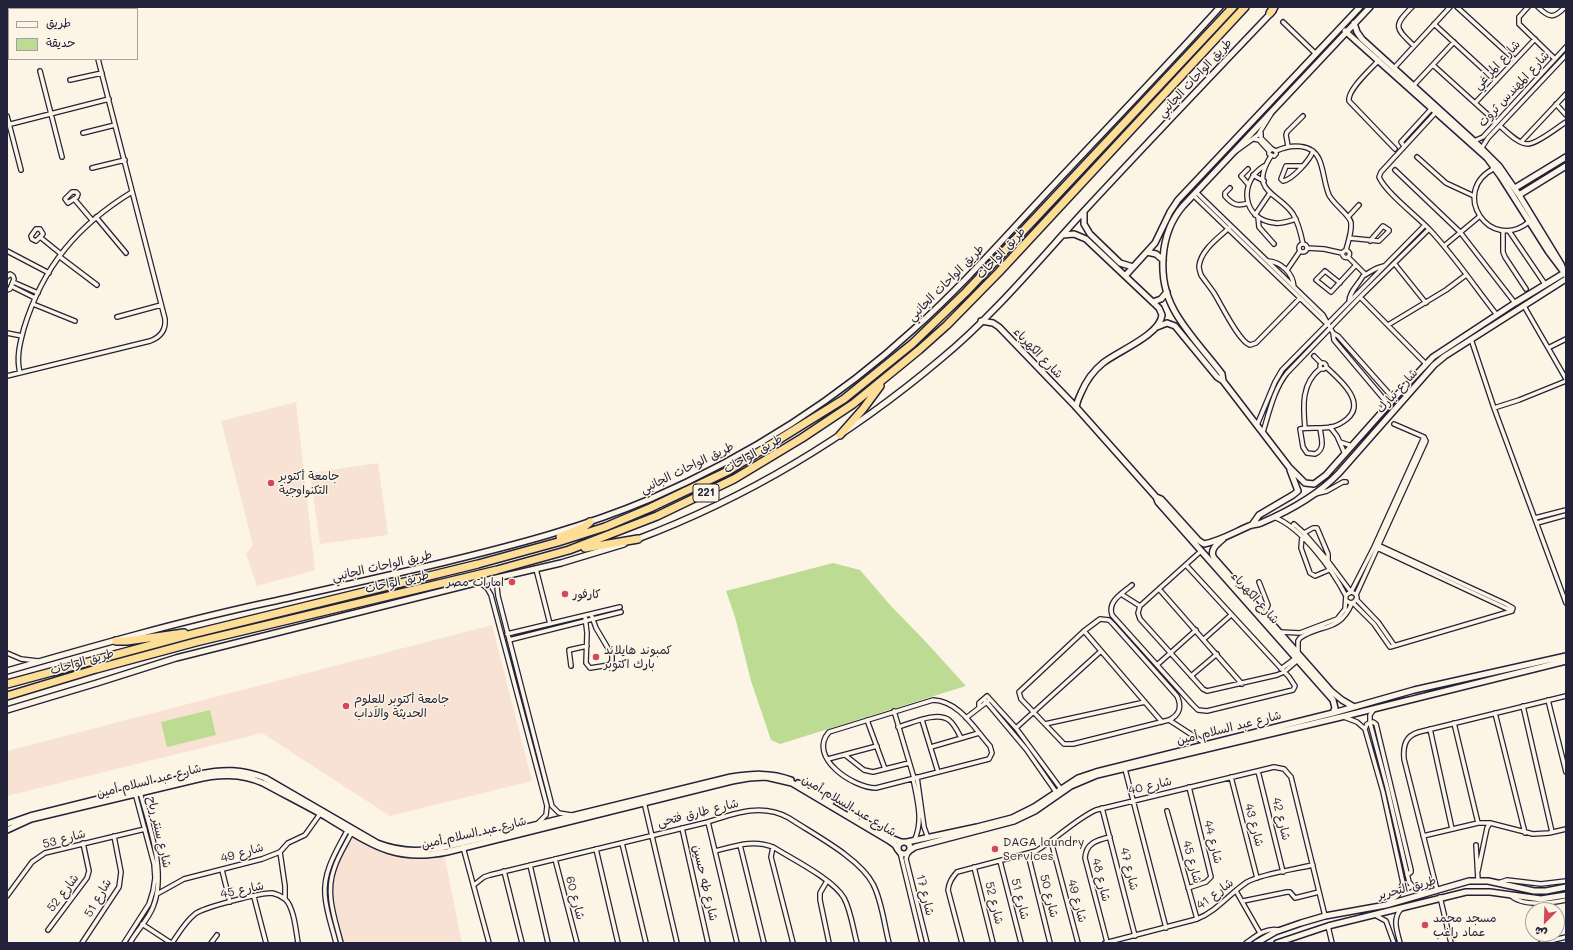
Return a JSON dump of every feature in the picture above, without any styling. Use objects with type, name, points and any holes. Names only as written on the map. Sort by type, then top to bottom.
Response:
[{"type":"highway","name":"طريق الواحات","points":[[7,684],[192,634],[392,585],[558,542],[605,527],[650,508],[728,471],[844,399],[883,369],[912,344],[966,292],[1233,7]]},
{"type":"highway","name":"طريق الواحات","points":[[7,696],[96,669],[188,644],[497,570],[569,550],[657,516],[734,478],[808,434],[853,404],[885,379],[941,330],[999,272],[1245,7]]},
{"type":"highway","points":[[840,435],[864,409],[885,379]]},
{"type":"highway","points":[[558,542],[561,537],[584,527],[590,522]]},
{"type":"highway","points":[[569,550],[638,539]]},
{"type":"highway","points":[[407,581],[405,586],[408,591]]},
{"type":"highway","points":[[392,585],[395,589],[395,594]]},
{"type":"highway","points":[[116,641],[127,641],[181,633],[192,634]]},
{"type":"street","name":"طريق الواحات الجانبي","points":[[7,671],[154,629],[482,553],[555,534],[649,499],[710,470],[792,423],[862,373],[914,330],[947,297],[1220,7]]},
{"type":"street","points":[[1125,276],[1158,239],[1170,212],[1178,200],[1360,7]]},
{"type":"street","points":[[1223,381],[1222,374],[1178,316],[1167,292],[1163,275],[1163,260],[1164,246],[1168,232],[1178,212],[1370,7]]},
{"type":"street","points":[[1412,7],[1400,19],[1399,25],[1400,31],[1414,46]]},
{"type":"street","points":[[1394,68],[1450,7]]},
{"type":"street","points":[[1457,7],[1515,60]]},
{"type":"street","points":[[1528,7],[1519,17],[1519,24],[1555,59]]},
{"type":"street","points":[[1538,7],[1550,16],[1558,14],[1565,7]]},
{"type":"street","name":"طريق الواحات الجانبي","points":[[7,710],[97,684],[176,658],[607,550],[638,539],[724,502],[789,467],[840,435],[907,387],[944,357],[981,321],[1062,236],[1273,9]]},
{"type":"street","points":[[1283,22],[1316,54]]},
{"type":"street","points":[[1354,24],[1362,39],[1414,85],[1433,107]]},
{"type":"street","points":[[1434,24],[1496,81]]},
{"type":"street","points":[[1341,27],[1474,141],[1495,168],[1558,267],[1565,273]]},
{"type":"street","name":"شارع المراغي","points":[[1475,103],[1535,40]]},
{"type":"street","points":[[1414,85],[1454,42]]},
{"type":"street","name":"شارع المهندس ثروت","points":[[1474,141],[1484,137],[1496,122],[1566,47]]},
{"type":"street","points":[[1560,54],[1565,56]]},
{"type":"street","name":"شارع المهندس ثروت","points":[[1480,149],[1565,56]]},
{"type":"street","points":[[7,376],[156,339],[164,331],[165,325],[161,305],[98,60]]},
{"type":"street","points":[[1378,60],[1351,91],[1348,98],[1349,101],[1395,149]]},
{"type":"street","points":[[1432,65],[1496,122]]},
{"type":"street","points":[[40,71],[62,157]]},
{"type":"street","points":[[70,80],[102,73]]},
{"type":"street","points":[[1292,78],[1298,84]]},
{"type":"street","points":[[1521,142],[1566,94]]},
{"type":"street","points":[[8,125],[109,99]]},
{"type":"street","points":[[1556,104],[1566,115]]},
{"type":"street","points":[[1404,146],[1401,142],[1433,107]]},
{"type":"street","points":[[1232,154],[1260,133],[1273,110]]},
{"type":"street","points":[[1438,111],[1404,146],[1381,172],[1379,177],[1385,186],[1429,229],[1444,246],[1446,252],[1466,274],[1497,315]]},
{"type":"street","points":[[1438,111],[1499,166],[1515,188],[1565,273]]},
{"type":"street","points":[[7,116],[8,125],[21,170]]},
{"type":"street","points":[[1288,146],[1286,135],[1287,132],[1303,116]]},
{"type":"street","points":[[1500,126],[1521,142],[1531,144],[1566,122]]},
{"type":"street","points":[[83,133],[115,125]]},
{"type":"street","points":[[1260,133],[1261,138],[1272,150],[1275,156],[1271,156],[1264,166],[1253,175],[1248,184],[1248,203],[1257,216],[1259,227],[1274,244]]},
{"type":"street","points":[[1484,137],[1487,140]]},
{"type":"street","points":[[1254,139],[1259,140],[1272,150]]},
{"type":"street","points":[[1272,150],[1288,146],[1302,147],[1313,151],[1320,160],[1326,187],[1332,200],[1348,217],[1351,224],[1346,250],[1342,253]]},
{"type":"street","points":[[1271,156],[1272,150]]},
{"type":"street","points":[[1303,166],[1286,166],[1281,179],[1286,181],[1303,166],[1311,157],[1313,151]]},
{"type":"street","points":[[1417,157],[1446,183],[1474,196]]},
{"type":"street","points":[[1515,188],[1566,157]]},
{"type":"street","points":[[92,168],[125,160]]},
{"type":"street","points":[[1264,166],[1264,181],[1270,194],[1289,209],[1296,219],[1303,244],[1306,248]]},
{"type":"street","points":[[1519,195],[1566,166]]},
{"type":"street","points":[[1495,168],[1488,172],[1478,182],[1474,196],[1475,205],[1480,216],[1490,226],[1503,231],[1509,231],[1522,227],[1530,221]]},
{"type":"street","points":[[1248,169],[1241,176],[1248,184]]},
{"type":"street","points":[[1395,170],[1460,232],[1515,303]]},
{"type":"street","points":[[1253,175],[1264,181]]},
{"type":"street","points":[[1230,188],[1225,195],[1232,204],[1238,205],[1248,203]]},
{"type":"street","points":[[20,373],[18,355],[22,336],[38,293],[60,255],[92,220],[132,192]]},
{"type":"street","points":[[1195,194],[1268,261],[1323,315],[1333,333],[1338,336],[1393,398]]},
{"type":"street","points":[[1257,216],[1270,194]]},
{"type":"street","points":[[75,200],[92,220]]},
{"type":"street","points":[[1348,217],[1360,205]]},
{"type":"street","points":[[1085,211],[1084,224],[1090,234],[1120,263],[1133,267]]},
{"type":"street","points":[[1257,216],[1269,222],[1276,223],[1296,219]]},
{"type":"street","points":[[1444,246],[1480,216]]},
{"type":"street","points":[[96,217],[126,253]]},
{"type":"street","points":[[1221,219],[1327,323]]},
{"type":"street","points":[[1257,425],[1278,376],[1327,323],[1425,225]]},
{"type":"street","points":[[1349,238],[1370,241],[1380,241],[1389,230],[1383,226],[1370,241]]},
{"type":"street","points":[[1229,228],[1205,251],[1199,265],[1202,277],[1213,291],[1235,329],[1247,344],[1250,345],[1256,343],[1300,298]]},
{"type":"street","points":[[1263,432],[1284,376],[1360,297],[1429,229]]},
{"type":"street","points":[[1162,230],[1168,232]]},
{"type":"street","points":[[1503,231],[1503,247],[1506,258],[1526,289]]},
{"type":"street","points":[[1509,231],[1545,284]]},
{"type":"street","points":[[1062,236],[1074,234],[1084,238],[1153,302],[1160,310],[1162,315],[1156,328]]},
{"type":"street","points":[[40,237],[97,285]]},
{"type":"street","points":[[1285,268],[1300,251],[1299,248],[1303,244]]},
{"type":"street","points":[[1300,251],[1304,252],[1306,248],[1324,249],[1342,253],[1344,257],[1348,257]]},
{"type":"street","points":[[1346,250],[1349,254],[1348,257],[1355,266],[1365,274]]},
{"type":"street","points":[[7,251],[49,273]]},
{"type":"street","points":[[1147,252],[1156,254],[1163,260]]},
{"type":"street","points":[[1268,261],[1273,261],[1285,268],[1293,280],[1294,287]]},
{"type":"street","points":[[1394,263],[1426,303]]},
{"type":"street","points":[[1340,283],[1325,271],[1316,280],[1330,293],[1340,283],[1355,266]]},
{"type":"street","points":[[1348,302],[1350,294],[1365,274],[1368,274],[1376,268],[1384,266]]},
{"type":"street","points":[[1358,269],[1362,278]]},
{"type":"street","name":"شارع تبارك","points":[[1289,467],[1306,483],[1314,484],[1345,454],[1393,398],[1426,364],[1451,344],[1545,284],[1565,273]]},
{"type":"street","points":[[7,276],[9,274],[13,276],[14,279],[9,290],[7,290]]},
{"type":"street","points":[[1388,326],[1426,303],[1466,274]]},
{"type":"street","name":"شارع تبارك","points":[[1252,524],[1259,524],[1292,508],[1314,494],[1333,479],[1423,377],[1445,356],[1566,279]]},
{"type":"street","points":[[13,282],[38,293]]},
{"type":"street","points":[[11,286],[36,298]]},
{"type":"street","points":[[1362,288],[1366,291]]},
{"type":"street","points":[[1153,302],[1161,299],[1167,292]]},
{"type":"street","points":[[1530,294],[1533,300]]},
{"type":"street","points":[[1360,297],[1426,364]]},
{"type":"street","points":[[33,304],[75,322]]},
{"type":"street","points":[[117,317],[161,305]]},
{"type":"street","points":[[1494,408],[1519,400],[1566,380],[1524,306]]},
{"type":"street","name":"شارع الكهرباء","points":[[981,321],[993,323],[999,327],[1076,407],[1156,497],[1158,502],[1201,552],[1330,693],[1354,707]]},
{"type":"street","points":[[1076,407],[1084,386],[1096,369],[1108,359],[1143,338],[1156,328],[1167,323],[1175,326],[1217,377],[1223,381],[1289,467]]},
{"type":"street","points":[[7,333],[22,336]]},
{"type":"street","points":[[1333,333],[1334,340],[1388,404]]},
{"type":"street","points":[[1471,339],[1494,408],[1566,602]]},
{"type":"street","points":[[1548,348],[1566,339]]},
{"type":"street","points":[[1314,356],[1321,363],[1325,363],[1326,367],[1342,383],[1354,400],[1354,409],[1346,420],[1330,427],[1305,428],[1300,430],[1304,450],[1311,454],[1318,452],[1322,446],[1320,428]]},
{"type":"street","points":[[1352,360],[1356,357]]},
{"type":"street","points":[[1321,363],[1321,368]]},
{"type":"street","points":[[1305,428],[1305,391],[1311,378],[1321,368],[1324,369],[1326,367]]},
{"type":"street","points":[[1418,372],[1423,377]]},
{"type":"street","points":[[1398,394],[1403,399]]},
{"type":"street","points":[[1337,436],[1338,424]]},
{"type":"street","points":[[1300,638],[1337,623],[1344,617],[1356,597],[1377,546],[1426,441],[1424,437],[1394,424]]},
{"type":"street","points":[[1369,426],[1374,431]]},
{"type":"street","points":[[1330,427],[1337,436],[1345,454]]},
{"type":"street","points":[[1340,442],[1352,446]]},
{"type":"street","name":"شارع تبارك","points":[[1206,544],[1224,538],[1252,524],[1259,515],[1298,491],[1289,467]]},
{"type":"street","points":[[1314,494],[1324,492],[1343,482],[1346,482]]},
{"type":"street","name":"شارع الكهرباء","points":[[1156,497],[1161,499],[1200,542],[1206,544]]},
{"type":"street","points":[[1535,518],[1566,510]]},
{"type":"street","points":[[1537,523],[1566,515]]},
{"type":"street","points":[[1273,517],[1293,526],[1303,534],[1328,561],[1351,592],[1378,622],[1392,646]]},
{"type":"street","points":[[1303,534],[1317,528],[1328,554],[1328,561]]},
{"type":"street","points":[[1276,633],[1299,633],[1337,619],[1343,613],[1347,601],[1346,596],[1329,570],[1303,534]]},
{"type":"street","points":[[1303,534],[1301,548],[1310,573],[1316,576],[1329,570]]},
{"type":"street","name":"شارع تبارك","points":[[1213,550],[1224,538]]},
{"type":"street","points":[[1346,596],[1351,592],[1377,546]]},
{"type":"street","points":[[1377,546],[1513,608],[1512,611],[1392,646]]},
{"type":"street","name":"شارع الكهرباء","points":[[1213,550],[1212,554],[1214,558],[1264,615],[1276,633]]},
{"type":"street","points":[[1201,552],[1140,606],[1138,613],[1140,619],[1203,689],[1207,691],[1276,675],[1298,657],[1298,641],[1300,638],[1299,633]]},
{"type":"street","points":[[1132,585],[1112,604],[1112,615],[1198,710],[1205,711],[1292,691],[1295,688],[1295,684],[1285,669],[1231,615],[1186,565]]},
{"type":"street","points":[[536,569],[550,624]]},
{"type":"street","points":[[499,578],[497,591],[550,799],[554,809],[561,814],[574,816]]},
{"type":"street","points":[[479,582],[491,593],[547,811],[544,818],[535,825]]},
{"type":"street","points":[[1259,582],[1268,605],[1264,615]]},
{"type":"street","points":[[1159,589],[1242,684]]},
{"type":"street","points":[[1122,594],[1140,606]]},
{"type":"street","points":[[1347,601],[1352,603],[1374,624],[1392,646]]},
{"type":"street","points":[[502,635],[620,607]]},
{"type":"street","points":[[504,641],[621,612]]},
{"type":"street","points":[[585,616],[587,630],[585,660],[587,666],[593,668],[609,665],[611,663],[612,655],[596,628],[591,614]]},
{"type":"street","points":[[1204,639],[1231,615]]},
{"type":"street","points":[[1100,619],[1105,619],[1113,624],[1177,696],[1180,702],[1178,713],[1169,720],[1068,745],[1060,741],[1034,712],[1021,698],[1019,692],[1100,619]]},
{"type":"street","points":[[587,630],[596,628]]},
{"type":"street","points":[[1157,665],[1196,630]]},
{"type":"street","points":[[1084,632],[1162,722]]},
{"type":"street","points":[[571,666],[569,650],[587,646]]},
{"type":"street","points":[[1016,728],[1101,651]]},
{"type":"street","points":[[7,653],[26,660],[43,661]]},
{"type":"street","points":[[1191,676],[1217,654]]},
{"type":"street","name":"شارع عبد السلام أمين","points":[[986,827],[1019,814],[1058,790],[1087,775],[1284,727],[1304,719],[1333,713],[1414,690],[1566,656]]},
{"type":"street","name":"شارع عبد السلام أمين","points":[[1176,754],[1206,744],[1284,727],[1306,725],[1341,717],[1566,661]]},
{"type":"street","points":[[1414,690],[1416,698]]},
{"type":"street","name":"شارع الكهرباء","points":[[1330,693],[1335,705],[1333,713]]},
{"type":"street","points":[[1436,890],[1404,759],[1403,748],[1405,743],[1412,735],[1430,729],[1566,696]]},
{"type":"street","points":[[933,700],[940,700],[954,706],[966,718],[992,749],[992,753],[989,759],[884,786],[868,788],[861,786],[844,776],[832,766],[823,747],[823,741],[829,732],[894,711],[933,700]]},
{"type":"street","points":[[966,718],[979,707],[982,707],[987,700]]},
{"type":"street","points":[[987,700],[1016,728],[1058,790]]},
{"type":"street","points":[[987,700],[1058,790]]},
{"type":"street","points":[[1548,700],[1566,772]]},
{"type":"street","points":[[1045,724],[1145,702]]},
{"type":"street","points":[[1523,706],[1552,832]]},
{"type":"street","points":[[1374,708],[1370,715],[1370,722],[1387,787],[1407,875],[1412,886],[1421,893],[1426,893]]},
{"type":"street","points":[[894,711],[909,763],[915,778],[924,827],[928,838]]},
{"type":"street","points":[[1495,713],[1525,833]]},
{"type":"street","points":[[898,727],[938,716],[944,717],[954,725],[961,738]]},
{"type":"street","points":[[1341,717],[1352,719],[1365,729],[1383,792],[1402,876],[1402,885],[1398,895],[1386,905]]},
{"type":"street","points":[[1304,719],[1302,723],[1306,725]]},
{"type":"street","points":[[867,720],[885,769]]},
{"type":"street","points":[[922,720],[938,772]]},
{"type":"street","points":[[1169,720],[1206,744]]},
{"type":"street","points":[[1365,729],[1365,726],[1370,722]]},
{"type":"street","points":[[1454,723],[1478,823]]},
{"type":"street","points":[[1430,729],[1452,829]]},
{"type":"street","points":[[931,747],[979,733]]},
{"type":"street","points":[[828,759],[877,746]]},
{"type":"street","points":[[844,755],[868,771],[877,772],[909,763]]},
{"type":"street","name":"شارع عبد السلام أمين","points":[[7,824],[204,777],[234,775],[264,783],[320,814],[386,846],[416,851],[445,847],[574,816],[732,781],[766,777],[792,783],[891,838],[904,842],[914,842],[1014,821],[1028,815],[1079,782],[1097,775],[1125,769],[1161,757]]},
{"type":"street","name":"شارع 40","points":[[962,943],[948,890],[949,883],[957,872],[1028,854],[1044,847],[1084,817],[1102,808],[1274,767],[1287,771],[1291,777],[1325,916]]},
{"type":"street","points":[[1125,769],[1166,928]]},
{"type":"street","name":"شارع عبد السلام أمين","points":[[138,792],[212,772],[230,770],[248,772],[274,783],[380,848],[408,855],[437,854],[643,801]]},
{"type":"street","name":"شارع 42","points":[[1258,771],[1283,872]]},
{"type":"street","name":"شارع 43","points":[[1231,777],[1257,878]]},
{"type":"street","name":"شارع 44","points":[[1188,888],[1206,882],[1211,877],[1189,787]]},
{"type":"street","name":"شارع سنتر رباح","points":[[124,943],[149,904],[154,884],[154,864],[147,839],[138,792]]},
{"type":"street","name":"شارع سنتر رباح","points":[[130,943],[153,907],[159,881],[159,868],[152,838],[138,792]]},
{"type":"street","points":[[643,801],[678,943]]},
{"type":"street","name":"شارع 47","points":[[1102,808],[1135,936]]},
{"type":"street","points":[[547,811],[552,812],[554,809]]},
{"type":"street","name":"شارع طارق فتحى","points":[[474,885],[484,877],[504,871],[708,822],[743,811],[765,810],[789,818],[850,858],[864,870],[874,885],[889,943]]},
{"type":"street","name":"شارع عبد السلام أمين","points":[[842,810],[892,842],[899,851]]},
{"type":"street","name":"شارع 45","points":[[1167,811],[1197,919]]},
{"type":"street","points":[[914,842],[920,825],[921,812]]},
{"type":"street","name":"شارع 49","points":[[157,894],[184,879],[262,859],[280,852],[288,842],[305,835],[320,814]]},
{"type":"street","name":"شارع عبد السلام أمين","points":[[7,830],[31,818]]},
{"type":"street","points":[[708,822],[737,943]]},
{"type":"street","points":[[1423,836],[1478,823],[1490,823],[1525,833],[1541,834],[1566,829]]},
{"type":"street","points":[[1478,870],[1487,828],[1490,823]]},
{"type":"street","name":"شارع طه حسين","points":[[682,828],[708,943]]},
{"type":"street","name":"شارع 53","points":[[7,896],[32,862],[40,855],[50,851],[145,829]]},
{"type":"street","points":[[336,943],[326,901],[326,881],[331,861],[350,829]]},
{"type":"street","points":[[341,943],[331,901],[331,882],[336,863],[350,829]]},
{"type":"street","name":"شارع عبد السلام أمين","points":[[909,852],[915,847],[977,829]]},
{"type":"street","name":"شارع 51","points":[[82,943],[119,887],[121,872],[114,836]]},
{"type":"street","name":"شارع 48","points":[[1106,943],[1085,858],[1086,850],[1092,843],[1110,837]]},
{"type":"street","points":[[147,839],[152,838]]},
{"type":"street","name":"شارع 49","points":[[1051,841],[1078,943]]},
{"type":"street","points":[[622,842],[646,943]]},
{"type":"street","points":[[715,852],[756,842],[773,847],[827,881],[834,886],[844,898],[857,943]]},
{"type":"street","points":[[904,842],[910,845],[909,852],[903,854],[899,851],[898,846],[904,842]]},
{"type":"street","name":"شارع 52","points":[[48,930],[87,878],[89,871],[83,843]]},
{"type":"street","points":[[740,845],[764,943]]},
{"type":"street","points":[[1476,845],[1478,880]]},
{"type":"street","points":[[464,847],[489,943]]},
{"type":"street","points":[[773,847],[771,857],[793,943]]},
{"type":"street","points":[[596,849],[618,943]]},
{"type":"street","name":"شارع 17","points":[[899,851],[922,943]]},
{"type":"street","points":[[280,852],[285,886],[285,899],[290,906],[298,943]]},
{"type":"street","name":"شارع 17","points":[[909,852],[906,859],[927,943]]},
{"type":"street","name":"شارع 50","points":[[1028,854],[1050,943]]},
{"type":"street","name":"شارع 60","points":[[555,859],[576,943]]},
{"type":"street","name":"شارع 51","points":[[1000,861],[1021,943]]},
{"type":"street","points":[[530,865],[548,943]]},
{"type":"street","name":"شارع 41","points":[[1106,943],[1197,919],[1210,912],[1246,883],[1257,878],[1313,865]]},
{"type":"street","name":"شارع 52","points":[[974,867],[993,943]]},
{"type":"street","points":[[222,870],[230,902]]},
{"type":"street","points":[[504,871],[522,943]]},
{"type":"street","name":"طريق التحرير","points":[[1256,943],[1300,923],[1325,916],[1386,905],[1460,882],[1478,880],[1534,891],[1546,891],[1566,887]]},
{"type":"street","points":[[1497,892],[1495,888],[1498,883],[1509,880],[1547,884],[1566,881]]},
{"type":"street","points":[[827,881],[820,893],[820,900],[829,943]]},
{"type":"street","points":[[1460,882],[1465,885],[1466,892]]},
{"type":"street","points":[[1402,885],[1407,889],[1412,886]]},
{"type":"street","points":[[1236,891],[1260,933]]},
{"type":"street","points":[[1243,901],[1286,892],[1290,892],[1295,898],[1320,892]]},
{"type":"street","name":"طريق التحرير","points":[[1277,943],[1328,926],[1440,897],[1466,892],[1497,892],[1541,899],[1566,895]]},
{"type":"street","name":"شارع 45","points":[[172,943],[186,924],[196,914],[208,908],[271,893],[285,899]]},
{"type":"street","points":[[1509,894],[1517,900],[1533,903],[1566,900]]},
{"type":"street","points":[[254,897],[266,943]]},
{"type":"street","points":[[1440,897],[1451,943]]},
{"type":"street","points":[[1400,943],[1395,922],[1397,913],[1403,907]]},
{"type":"street","points":[[1374,915],[1382,918],[1388,923],[1394,943]]},
{"type":"street","points":[[1388,923],[1391,919],[1395,922]]},
{"type":"street","points":[[138,922],[172,943]]},
{"type":"street","points":[[1300,923],[1299,929],[1302,934]]},
{"type":"street","points":[[1328,926],[1332,943]]},
{"type":"street","points":[[1246,943],[1260,933],[1272,929],[1286,934],[1287,939]]},
{"type":"street","points":[[211,943],[217,935]]},
{"type":"street","points":[[1541,943],[1566,937]]},
{"type":"shaded area","name":"جامعة أكتوبر التكنواوجية","points":[[296,402],[315,570],[257,586],[246,554],[253,545],[221,421]]},
{"type":"shaded area","points":[[378,463],[388,535],[320,544],[310,473]]},
{"type":"shaded area","name":"جامعة أكتوبر للعلوم الحديثة والآداب","points":[[492,625],[532,781],[390,816],[262,733],[7,796],[7,751]]},
{"type":"shaded area","points":[[350,829],[375,844],[424,853],[443,849],[462,943],[339,943],[328,902],[329,878],[332,867]]},
{"type":"green space","points":[[833,563],[860,570],[891,606],[966,686],[780,744],[771,740],[751,681],[735,617],[726,591]]},
{"type":"green space","points":[[210,710],[216,735],[167,747],[161,722]]},
{"type":"place","name":"جامعة أكتوبر التكنواوجية","points":[[271,483]]},
{"type":"place","name":"امارات مصر","points":[[512,582]]},
{"type":"place","name":"كارفور","points":[[565,594]]},
{"type":"place","name":"كمبوند هايلاند بارك اكتوبر","points":[[596,657]]},
{"type":"place","name":"جامعة أكتوبر للعلوم الحديثة والآداب","points":[[346,706]]},
{"type":"place","name":"DAGA laundry Services","points":[[995,849]]},
{"type":"place","name":"مسجد محمد عماد راغب","points":[[1425,925]]}]
